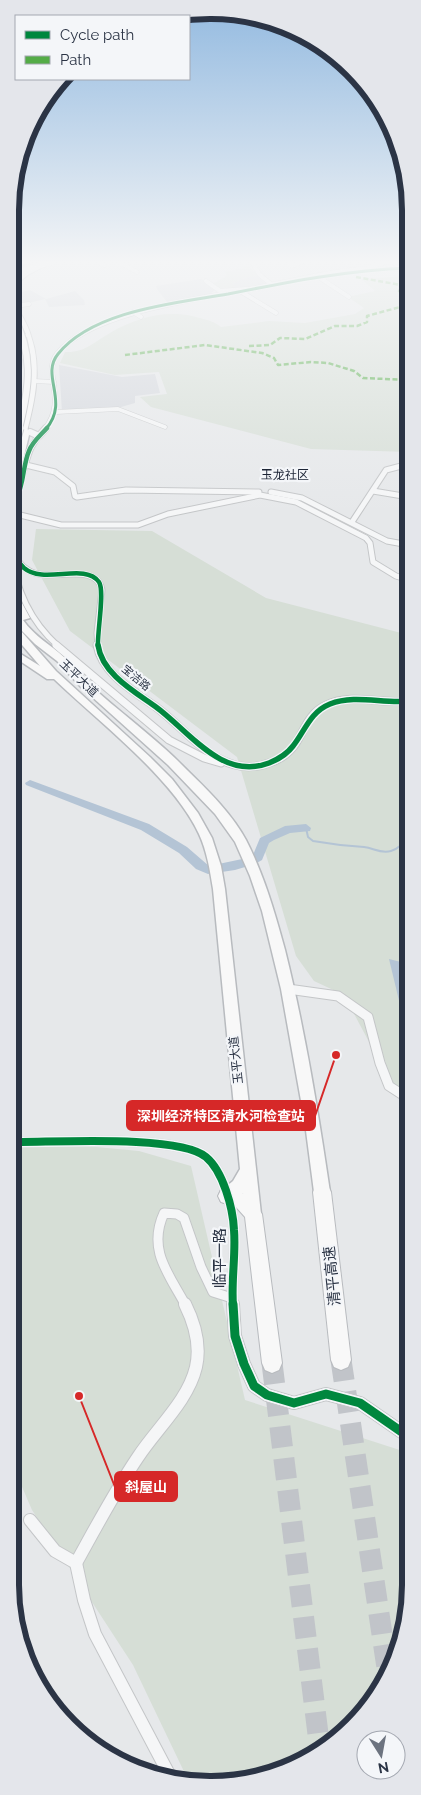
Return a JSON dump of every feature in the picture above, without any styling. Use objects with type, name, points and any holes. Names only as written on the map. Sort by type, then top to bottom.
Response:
[{"type":"highway","points":[[19,346],[23,365],[19,397]]},
{"type":"highway","points":[[19,422],[25,396],[29,364],[26,346]]},
{"type":"highway","points":[[19,460],[26,431]]},
{"type":"highway","points":[[19,607],[24,617],[61,659]]},
{"type":"highway","name":"玉平大道","points":[[19,620],[30,634],[61,659],[85,685],[128,722],[219,811],[240,840],[256,876],[268,911],[288,989]]},
{"type":"highway","name":"玉平大道","points":[[19,635],[36,656],[144,756],[165,779],[187,805],[208,842],[218,875],[254,1214]]},
{"type":"highway","points":[[19,643],[58,682],[88,706]]},
{"type":"highway","points":[[19,656],[58,682]]},
{"type":"highway","points":[[288,989],[312,1123],[322,1192]]},
{"type":"highway","points":[[248,1170],[239,1186],[228,1196],[242,1201],[254,1214],[272,1363]]},
{"type":"highway","name":"清平高速","points":[[322,1192],[341,1360]]},
{"type":"main road","points":[[19,451],[26,431],[34,382],[32,346]]},
{"type":"street","points":[[19,499],[31,447],[56,412],[53,362],[68,346]]},
{"type":"street","points":[[34,382],[54,382]]},
{"type":"street","points":[[56,412],[118,409],[165,427]]},
{"type":"street","points":[[19,432],[45,429]]},
{"type":"street","points":[[26,431],[39,436]]},
{"type":"street","points":[[26,465],[55,472],[73,486],[75,496],[77,497],[126,490],[284,492],[311,500],[386,541],[402,544]]},
{"type":"street","points":[[352,522],[386,470],[402,466]]},
{"type":"street","points":[[373,490],[402,496]]},
{"type":"street","points":[[19,515],[56,525],[119,526],[146,523],[168,514],[255,496],[282,498],[296,502],[366,538],[370,544],[373,562],[402,578]]},
{"type":"street","name":"宝洁路","points":[[19,560],[24,568],[31,573],[45,576],[84,574],[98,581],[102,589],[97,628],[98,649],[108,666],[125,684],[214,756],[240,767],[262,766],[286,756],[314,714],[331,703],[354,698],[391,703],[402,702]]},
{"type":"street","points":[[19,589],[29,612],[40,628],[56,645],[169,740],[204,758],[240,767]]},
{"type":"street","points":[[288,989],[338,996],[368,1017],[380,1063],[389,1086],[402,1094]]},
{"type":"street","name":"临平一路","points":[[19,1141],[129,1140],[183,1148],[198,1152],[206,1157],[224,1184],[228,1196],[234,1229],[232,1298],[235,1336],[244,1364],[254,1386],[267,1395],[294,1403],[326,1394],[360,1403],[402,1432]]},
{"type":"street","points":[[168,1772],[95,1634],[84,1600],[76,1563],[130,1470],[155,1433],[181,1401],[194,1377],[198,1354],[195,1330],[190,1315],[159,1253],[156,1236],[159,1220],[164,1213],[177,1214],[184,1218],[201,1267],[213,1292],[232,1298]]},
{"type":"street","points":[[30,1520],[55,1551],[76,1563]]},
{"type":"shaded area","points":[[89,346],[402,346],[402,452],[311,449],[151,407],[140,397],[167,394],[159,372],[115,375],[60,363],[65,352],[78,351]]},
{"type":"shaded area","points":[[59,365],[122,377],[155,374],[160,393],[135,396],[135,403],[121,407],[62,412]]},
{"type":"shaded area","points":[[36,529],[152,531],[266,598],[402,633],[402,1091],[392,1085],[344,995],[314,981],[296,956],[237,757],[70,631],[32,560]]},
{"type":"shaded area","points":[[19,1140],[139,1151],[191,1166],[245,1400],[402,1451],[402,1597],[399,1622],[388,1658],[377,1680],[355,1711],[337,1729],[306,1751],[284,1762],[248,1773],[223,1776],[186,1775],[133,1665],[32,1510],[19,1480]]},
{"type":"water","points":[[389,959],[402,962],[402,1013]]},
{"type":"waterway","points":[[30,783],[145,827],[183,850],[200,866],[208,870],[235,866],[251,861],[258,857],[264,841],[270,837],[289,829],[306,828]]},
{"type":"waterway","points":[[306,828],[308,837],[313,841],[364,847],[384,852],[396,849],[402,844]]},
{"type":"tunnel","points":[[341,1360],[386,1661]]},
{"type":"tunnel","points":[[272,1363],[319,1743]]},
{"type":"marked path","points":[[125,355],[199,346]]},
{"type":"marked path","points":[[210,346],[262,353],[274,358],[278,365],[311,362],[328,363],[354,371],[363,378],[402,380]]},
{"type":"marked path","points":[[249,346],[254,346]]},
{"type":"cycle path","points":[[19,496],[28,453],[34,442],[51,423],[56,413],[57,406],[52,367],[54,360],[65,346]]},
{"type":"cycle path","points":[[19,561],[28,571],[36,574],[86,574],[94,577],[101,587],[97,641],[100,654],[106,664],[125,684],[164,713],[207,751],[223,761],[238,766],[253,767],[277,760],[294,745],[311,718],[329,704],[349,700],[402,702]]},
{"type":"cycle path","points":[[19,1141],[129,1141],[183,1148],[198,1152],[206,1157],[224,1184],[234,1229],[232,1298],[235,1336],[244,1364],[254,1386],[267,1395],[294,1403],[326,1394],[360,1403],[402,1432]]},
{"type":"place","name":"深圳经济特区清水河检查站","points":[[336,1055]]},
{"type":"place","name":"斜屋山","points":[[79,1396]]},
{"type":"district","name":"玉龙社区","points":[[285,475]]}]
